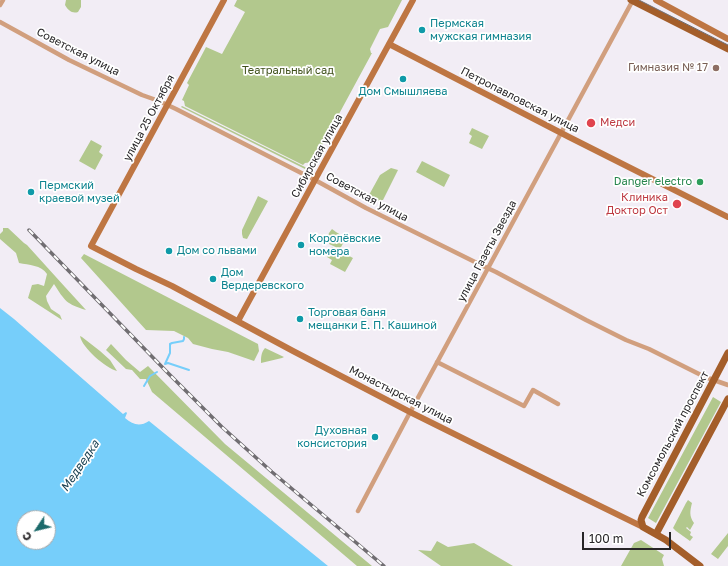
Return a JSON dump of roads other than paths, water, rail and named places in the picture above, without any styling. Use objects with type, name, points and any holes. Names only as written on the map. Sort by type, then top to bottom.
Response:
[{"type":"main road","name":"улица 25 Октября","points":[[91,246],[224,0]]},
{"type":"main road","name":"Сибирская улица","points":[[238,321],[413,0]]},
{"type":"main road","points":[[632,0],[728,49]]},
{"type":"main road","points":[[656,0],[728,39]]},
{"type":"main road","name":"Петропавловская улица","points":[[389,44],[728,217]]},
{"type":"main road","name":"Монастырская улица","points":[[91,246],[172,286],[410,412],[634,522],[666,540],[700,566]]},
{"type":"main road","name":"Комсомольский проспект","points":[[642,517],[728,353]]},
{"type":"main road","points":[[656,534],[728,399]]},
{"type":"main road","points":[[634,522],[642,517]]},
{"type":"main road","points":[[642,517],[641,520],[643,527]]},
{"type":"street","points":[[0,5],[3,0]]},
{"type":"street","name":"улица Газеты Звезда","points":[[358,511],[632,0]]},
{"type":"street","name":"Советская улица","points":[[0,22],[69,60],[142,95],[167,105],[361,205],[496,272],[626,340],[728,385]]},
{"type":"street","points":[[437,362],[524,406],[532,390],[558,404]]},
{"type":"water","points":[[0,308],[123,414],[126,412],[125,418],[134,424],[140,425],[149,421],[328,566],[0,566]]},
{"type":"waterway","name":"Медведка","points":[[184,337],[183,341],[170,344],[170,353],[165,364],[168,363],[189,370]]},
{"type":"waterway","name":"Медведка","points":[[144,386],[150,376],[157,372]]},
{"type":"tram line","points":[[639,0],[728,45]]},
{"type":"railway","points":[[29,230],[222,427],[272,472],[384,566]]},
{"type":"place","name":"Пермская мужская гимназия","points":[[422,30]]},
{"type":"place","name":"Гимназия № 17","points":[[716,68]]},
{"type":"place","name":"Дом Смышляева","points":[[403,79]]},
{"type":"place","name":"Медси","points":[[591,123]]},
{"type":"place","name":"Danger electro","points":[[700,182]]},
{"type":"place","name":"Пермский краевой музей","points":[[31,192]]},
{"type":"place","name":"Клиника Доктор Ост","points":[[677,204]]},
{"type":"place","name":"Королёвские номера","points":[[301,245]]},
{"type":"place","name":"Дом со львами","points":[[169,251]]},
{"type":"place","name":"Дом Вердеревского","points":[[213,279]]},
{"type":"place","name":"Торговая баня мещанки Е. П. Кашиной","points":[[300,319]]},
{"type":"place","name":"Духовная консистория","points":[[375,437]]},
{"type":"park label","name":"Театральный сад","points":[[288,71]]}]
